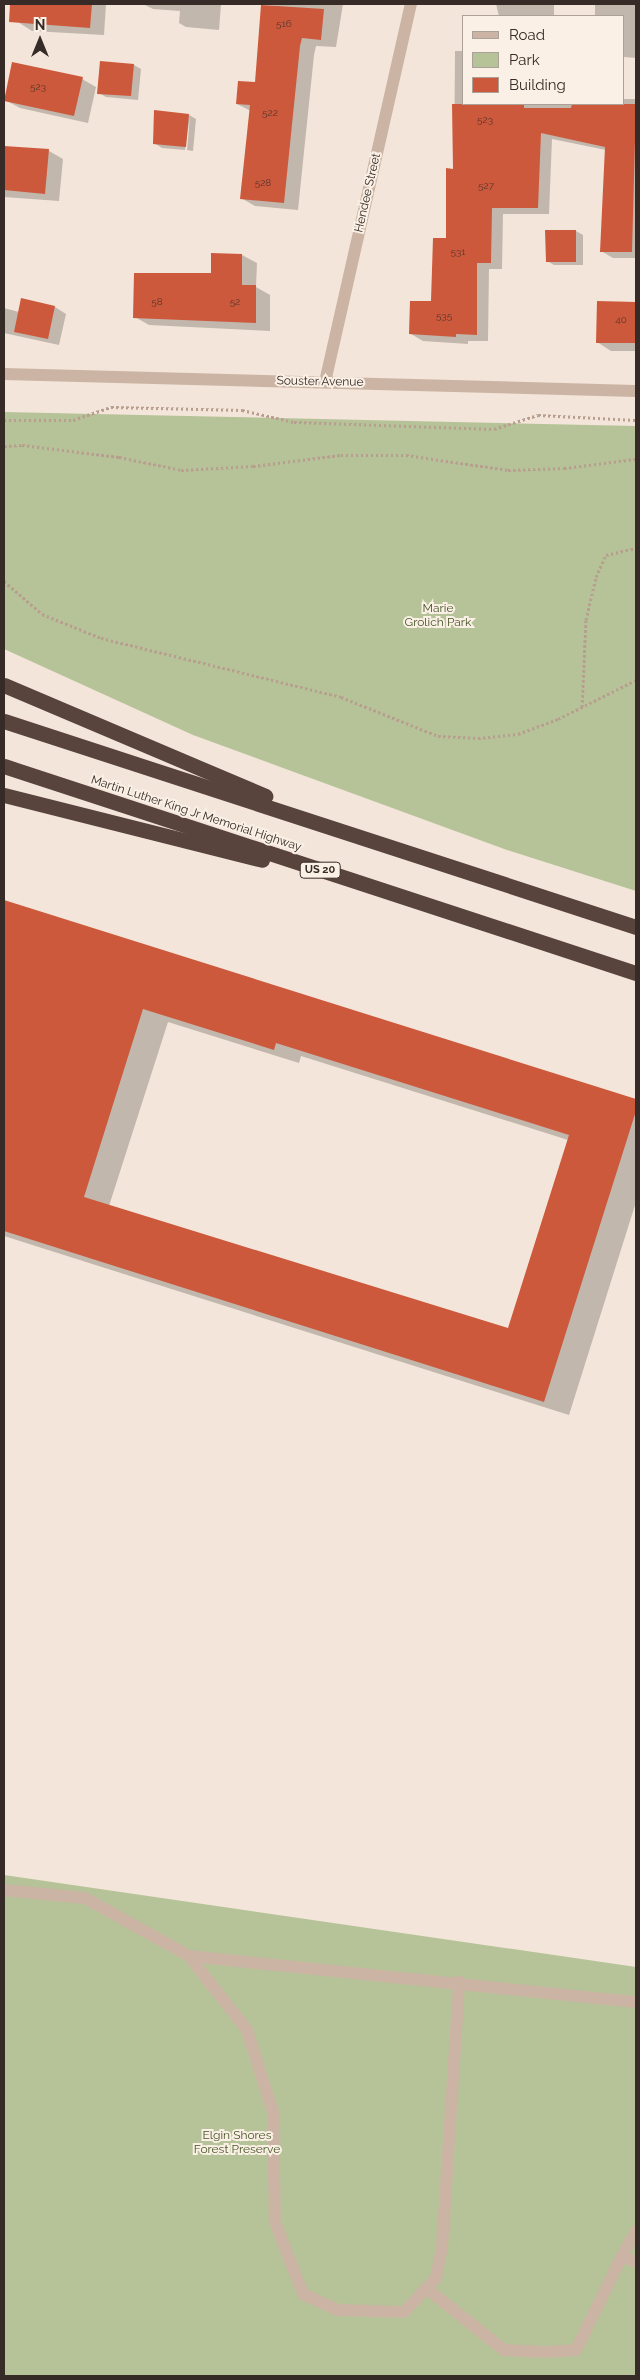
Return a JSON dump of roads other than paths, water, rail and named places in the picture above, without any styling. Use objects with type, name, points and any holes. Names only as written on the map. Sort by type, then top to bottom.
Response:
[{"type":"highway","points":[[4,684],[351,833]]},
{"type":"highway","points":[[4,721],[636,927]]},
{"type":"highway","name":"Martin Luther King Jr Memorial Highway","points":[[4,766],[636,973]]},
{"type":"highway","points":[[4,795],[392,893]]},
{"type":"street","name":"Hendee Street","points":[[325,382],[411,4]]},
{"type":"street","name":"Souster Avenue","points":[[4,374],[636,391]]},
{"type":"street","points":[[4,1890],[85,1898],[189,1956],[247,2030],[273,2112],[275,2222],[304,2294],[338,2310],[404,2312],[436,2278],[442,2248],[459,1982]]},
{"type":"street","points":[[189,1956],[459,1982],[636,2002]]},
{"type":"street","points":[[426,2288],[504,2350],[576,2350],[636,2231]]},
{"type":"street","points":[[622,2256],[636,2262]]},
{"type":"park label","name":"Marie Grolich Park","points":[[438,616]]},
{"type":"park label","name":"Elgin Shores Forest Preserve","points":[[237,2143]]}]
